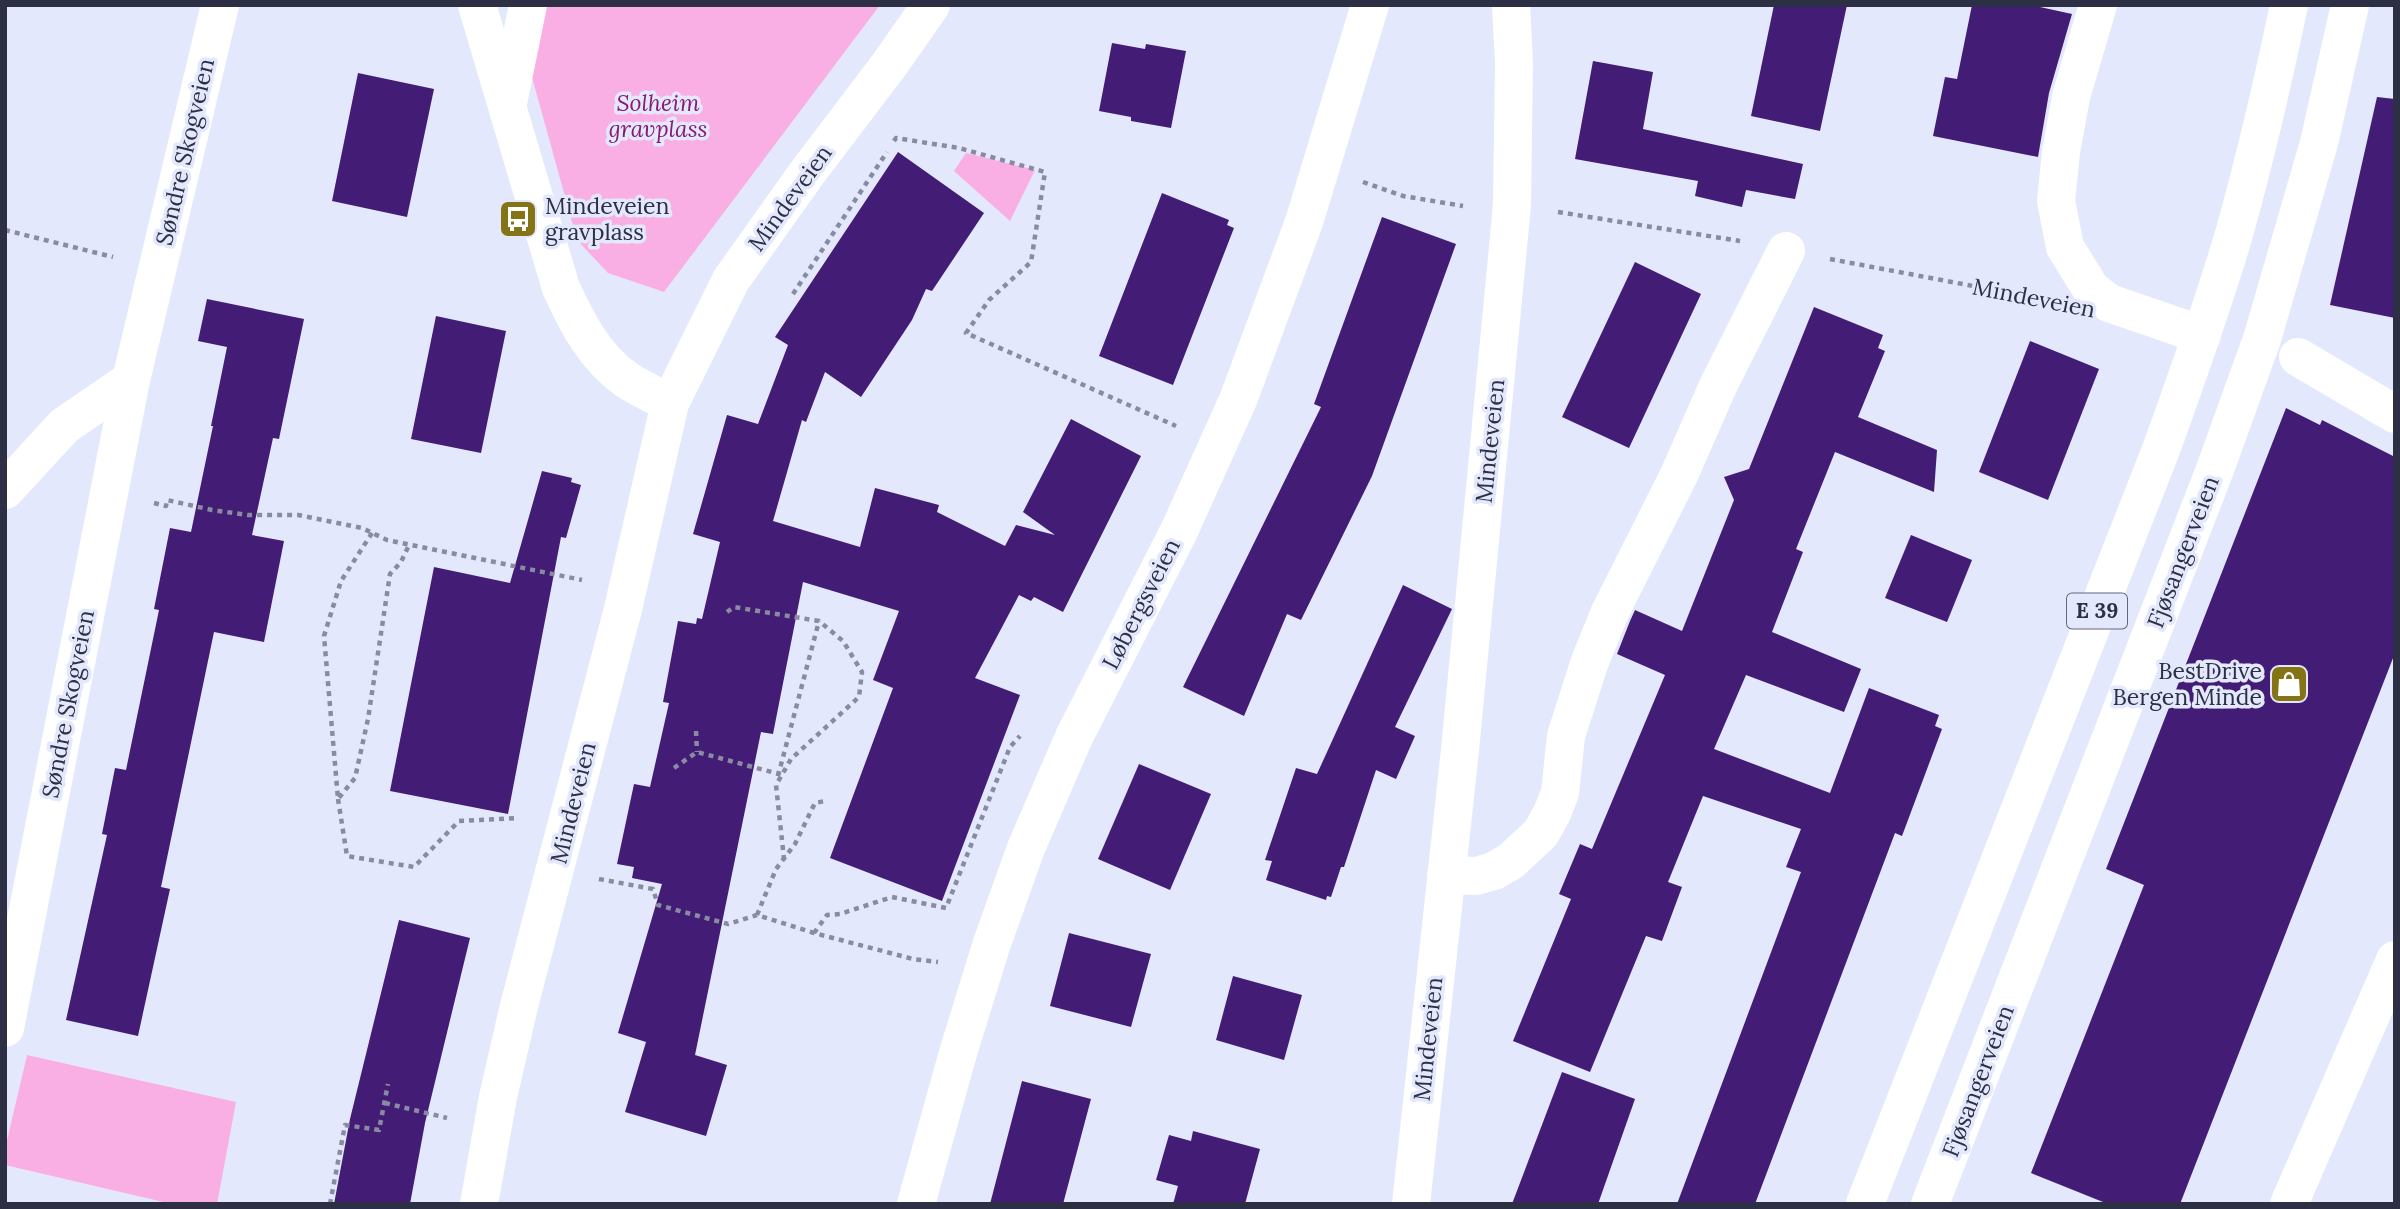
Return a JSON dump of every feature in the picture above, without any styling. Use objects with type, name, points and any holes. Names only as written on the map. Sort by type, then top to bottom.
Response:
[{"type":"main road","name":"Søndre Skogveien","points":[[5,1028],[131,380],[220,5]]},
{"type":"main road","points":[[477,5],[561,288],[577,322],[600,355],[626,379],[670,403]]},
{"type":"main road","points":[[508,103],[528,5]]},
{"type":"main road","name":"Mindeveien","points":[[479,1204],[498,1097],[614,645],[670,403],[731,280],[931,5]]},
{"type":"main road","name":"Løbergsveien","points":[[916,1204],[991,946],[1026,848],[1074,737],[1179,531],[1238,400],[1304,222],[1370,5]]},
{"type":"main road","name":"Mindeveien","points":[[1401,1200],[1446,875],[1512,205],[1514,64],[1511,5]]},
{"type":"main road","points":[[2098,5],[2071,97],[2061,152],[2056,201],[2065,247],[2091,289],[2109,303],[2202,335]]},
{"type":"main road","name":"E 39","points":[[1865,1204],[2162,447],[2202,335],[2259,143],[2289,5]]},
{"type":"main road","name":"Fjøsangerveien","points":[[1930,1204],[2209,485],[2262,339],[2319,143],[2350,5]]},
{"type":"main road","points":[[1446,875],[1476,876],[1494,871],[1511,861],[1541,833],[1552,813],[1560,793],[1566,736],[1590,661],[1610,612],[1786,251]]},
{"type":"main road","points":[[2298,357],[2391,402]]},
{"type":"main road","points":[[5,490],[64,426],[131,380]]},
{"type":"main road","points":[[2289,1204],[2395,960]]},
{"type":"path","points":[[793,294],[896,138],[959,148],[1045,172],[1031,262],[989,300],[966,333],[1188,431]]},
{"type":"path","points":[[1360,181],[1404,196],[1470,208]]},
{"type":"path","name":"Mindeveien","points":[[1558,212],[1747,242],[2053,302]]},
{"type":"path","points":[[5,230],[158,269]]},
{"type":"path","points":[[159,504],[166,506],[167,500],[212,510],[298,515],[362,528],[387,540],[561,575]]},
{"type":"path","points":[[372,533],[341,581],[324,636],[338,799],[347,856],[414,867],[459,821],[518,819],[521,806]]},
{"type":"path","points":[[338,799],[355,778],[368,719],[390,574],[401,562],[409,545]]},
{"type":"path","points":[[727,612],[734,607],[819,621],[843,641],[862,672],[859,697],[790,759],[776,785]]},
{"type":"path","points":[[784,859],[776,785],[819,621]]},
{"type":"path","points":[[814,933],[827,915],[840,914],[892,897],[946,908],[1010,747],[1027,729]]},
{"type":"path","points":[[696,731],[697,752]]},
{"type":"path","points":[[674,768],[697,752],[779,774]]},
{"type":"path","points":[[757,915],[776,869],[796,844],[815,803],[825,800]]},
{"type":"path","points":[[591,877],[653,889],[657,905],[729,924],[757,915],[913,959],[949,964]]},
{"type":"path","points":[[330,1204],[345,1125],[379,1130],[388,1084]]},
{"type":"path","points":[[385,1103],[457,1120]]},
{"type":"green space","name":"Solheim gravplass","points":[[512,5],[880,5],[664,292],[608,273],[577,240]]},
{"type":"green space","points":[[966,153],[1035,170],[1010,221],[954,171]]},
{"type":"green space","points":[[27,1055],[236,1102],[217,1204],[172,1204],[5,1165],[5,1149]]},
{"type":"building","points":[[1774,5],[1847,5],[1820,131],[1751,116]]},
{"type":"building","points":[[1972,5],[2031,5],[2072,14],[2049,93],[2038,157],[1933,136],[1945,77],[1957,79]]},
{"type":"building","points":[[1112,43],[1145,49],[1146,44],[1186,51],[1171,128],[1131,121],[1131,117],[1099,111]]},
{"type":"building","points":[[1593,61],[1653,72],[1643,129],[1803,164],[1795,199],[1746,190],[1742,207],[1695,196],[1698,181],[1575,159]]},
{"type":"building","points":[[358,73],[434,89],[407,217],[332,201]]},
{"type":"building","points":[[2377,97],[2395,99],[2395,318],[2330,305]]},
{"type":"building","points":[[898,152],[984,213],[932,291],[926,289],[912,320],[861,397],[825,372],[806,422],[802,420],[773,521],[860,547],[875,488],[939,505],[937,512],[1005,546],[1016,525],[1055,535],[1023,512],[1071,419],[1141,456],[1063,612],[1034,597],[1031,601],[1019,595],[975,678],[1020,695],[942,901],[830,858],[893,688],[873,680],[899,611],[803,582],[773,734],[761,732],[695,1055],[727,1065],[706,1136],[625,1112],[646,1042],[618,1033],[662,884],[632,878],[634,867],[617,864],[634,784],[650,787],[669,703],[663,702],[678,621],[696,624],[697,618],[702,619],[720,542],[693,534],[727,415],[758,424],[788,345],[775,337]]},
{"type":"building","points":[[1162,193],[1229,220],[1227,225],[1234,228],[1173,385],[1099,356]]},
{"type":"building","points":[[1382,217],[1456,244],[1372,476],[1301,620],[1287,614],[1244,716],[1183,687],[1321,407],[1314,404]]},
{"type":"building","points":[[1635,262],[1701,294],[1629,448],[1562,417]]},
{"type":"building","points":[[207,299],[304,319],[279,439],[273,438],[252,535],[284,541],[264,642],[214,632],[161,887],[170,889],[138,1036],[66,1020],[107,835],[102,834],[115,768],[126,770],[159,610],[154,609],[170,528],[191,532],[213,426],[227,347],[198,341]]},
{"type":"building","points":[[1814,307],[1883,335],[1878,348],[1885,351],[1858,417],[1937,450],[1934,492],[1835,452],[1796,549],[1803,552],[1772,632],[1861,669],[1844,712],[1746,675],[1714,749],[1830,793],[1869,688],[1939,715],[1935,726],[1942,729],[1902,836],[1895,833],[1755,1204],[1677,1204],[1801,872],[1786,867],[1801,829],[1703,796],[1668,882],[1682,887],[1662,941],[1646,936],[1590,1072],[1513,1041],[1571,899],[1559,894],[1580,844],[1592,849],[1665,675],[1617,654],[1630,621],[1635,610],[1682,631],[1734,500],[1724,477],[1749,469]]},
{"type":"building","points":[[436,316],[506,331],[481,453],[411,439]]},
{"type":"building","points":[[2030,341],[2099,369],[2048,500],[1979,472]]},
{"type":"building","points":[[2286,408],[2320,425],[2322,420],[2395,457],[2395,653],[2180,1204],[2108,1204],[2031,1173],[2144,885],[2106,869]]},
{"type":"building","points":[[542,471],[572,478],[571,482],[581,485],[566,538],[561,537],[508,814],[390,791],[434,567],[510,583]]},
{"type":"building","points":[[1911,535],[1972,560],[1947,622],[1885,598]]},
{"type":"building","points":[[1403,585],[1452,609],[1395,727],[1415,736],[1396,779],[1376,770],[1344,867],[1341,867],[1331,897],[1327,896],[1326,900],[1266,880],[1272,861],[1265,860],[1296,768],[1317,774]]},
{"type":"building","points":[[1139,764],[1211,794],[1170,890],[1098,859]]},
{"type":"building","points":[[399,920],[470,938],[425,1123],[410,1204],[334,1204],[350,1119]]},
{"type":"building","points":[[1069,933],[1151,954],[1131,1027],[1050,1006]]},
{"type":"building","points":[[1233,976],[1302,995],[1284,1060],[1216,1040]]},
{"type":"building","points":[[1562,1072],[1635,1099],[1598,1204],[1512,1204]]},
{"type":"building","points":[[1022,1081],[1091,1099],[1063,1204],[990,1204]]},
{"type":"building","points":[[1193,1131],[1260,1149],[1245,1204],[1173,1204],[1178,1186],[1156,1180],[1169,1135],[1191,1141]]},
{"type":"place","name":"Mindeveien gravplass","points":[[518,219]]},
{"type":"place","name":"BestDrive Bergen Minde","points":[[2289,684]]}]
